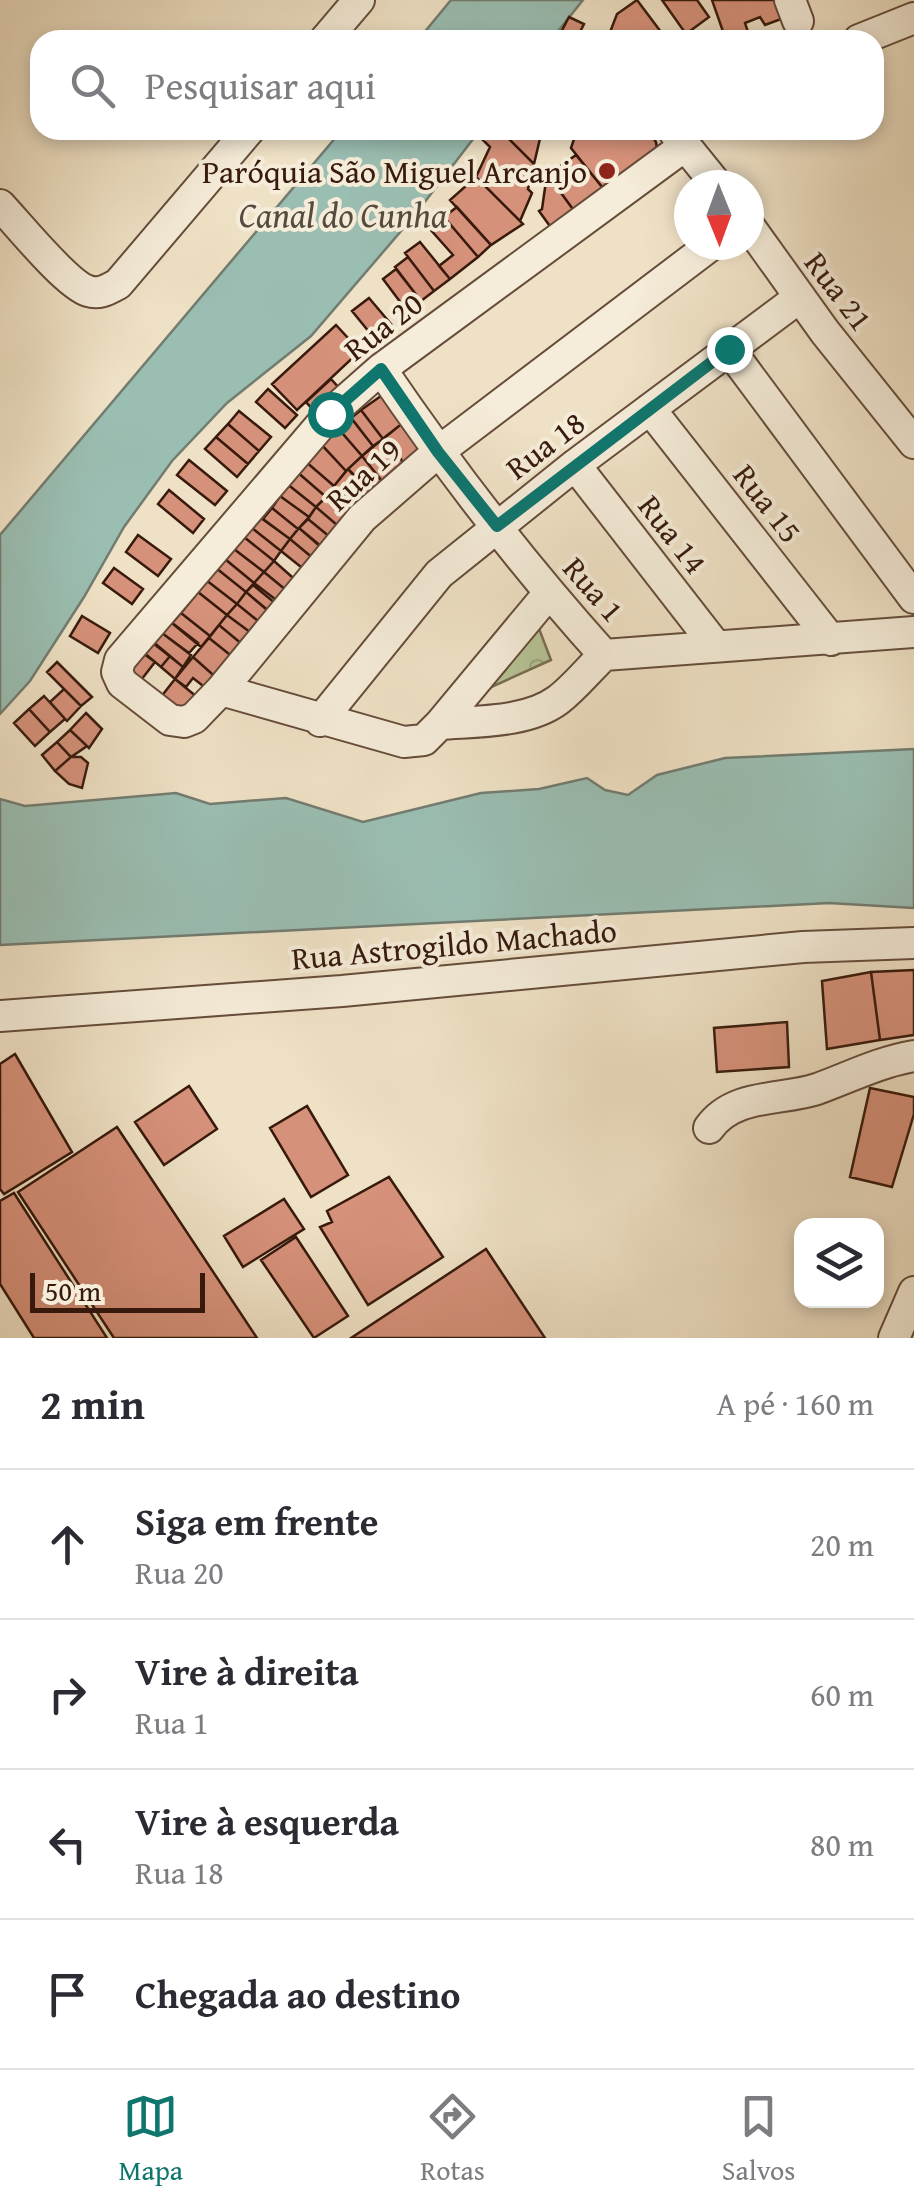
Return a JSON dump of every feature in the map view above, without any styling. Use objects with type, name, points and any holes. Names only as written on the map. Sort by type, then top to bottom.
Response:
[{"type":"street","points":[[334,30],[359,0]]},
{"type":"street","points":[[884,30],[914,18]]},
{"type":"street","points":[[0,205],[68,278],[86,291],[102,293],[118,284],[240,140]]},
{"type":"street","name":"Rua 20","points":[[194,718],[184,722],[170,720],[138,697],[122,682],[118,672],[120,660],[330,414],[381,369],[676,140]]},
{"type":"street","points":[[681,140],[705,170]]},
{"type":"street","name":"Rua 21","points":[[764,247],[914,443]]},
{"type":"street","name":"Rua 19","points":[[194,718],[362,518],[438,452],[691,260]]},
{"type":"street","name":"Rua 18","points":[[320,721],[439,574],[575,465],[800,297]]},
{"type":"street","points":[[729,349],[912,590]]},
{"type":"street","name":"Rua 1","points":[[381,369],[438,452],[549,593],[604,654],[914,632]]},
{"type":"street","name":"Rua 15","points":[[650,408],[831,640]]},
{"type":"street","name":"Rua 14","points":[[575,465],[715,645]]},
{"type":"street","points":[[221,690],[411,744],[424,740],[440,724],[549,593]]},
{"type":"street","points":[[440,724],[515,716],[540,709],[556,702],[604,654]]},
{"type":"street","name":"Rua Astrogildo Machado","points":[[0,1016],[342,991],[803,947],[914,943]]},
{"type":"street","points":[[709,1128],[718,1116],[732,1108],[814,1090],[865,1068],[914,1056]]},
{"type":"street","points":[[894,1338],[914,1292]]},
{"type":"green space","points":[[538,626],[551,660],[478,693]]},
{"type":"water","points":[[451,0],[583,0],[559,30],[426,30]]},
{"type":"water","name":"Canal do Cunha","points":[[334,140],[472,140],[414,216],[311,336],[227,403],[172,461],[124,527],[30,681],[0,714],[0,535]]},
{"type":"water","points":[[914,749],[914,908],[829,903],[0,945],[0,799],[25,806],[176,793],[210,804],[286,798],[363,822],[481,793],[539,789],[587,778],[605,790],[628,795],[657,775],[725,758]]},
{"type":"building","points":[[637,0],[660,30],[611,30],[617,14]]},
{"type":"building","points":[[662,0],[697,0],[709,17],[691,30],[683,30]]},
{"type":"building","points":[[712,0],[778,0],[784,18],[765,25],[760,17],[745,23],[747,30],[722,30]]},
{"type":"building","points":[[569,17],[584,24],[581,30],[562,30]]},
{"type":"building","points":[[483,140],[510,140],[534,164],[528,189],[532,193],[520,221],[476,177],[490,147]]},
{"type":"building","points":[[510,140],[540,140],[534,164]]},
{"type":"building","name":"Paróquia São Miguel Arcanjo","points":[[574,140],[655,140],[657,149],[602,187],[571,148]]},
{"type":"building","points":[[576,155],[607,193],[575,212],[548,175]]},
{"type":"building","points":[[476,177],[523,224],[491,245],[450,200]]},
{"type":"building","points":[[550,178],[575,212],[552,229],[539,211]]},
{"type":"building","points":[[457,207],[491,245],[478,257],[444,217]]},
{"type":"building","points":[[444,217],[478,257],[450,279],[439,266],[453,255],[430,229]]},
{"type":"building","points":[[420,242],[450,279],[434,291],[405,253]]},
{"type":"building","points":[[408,257],[434,291],[421,301],[395,267]]},
{"type":"building","points":[[396,269],[421,301],[407,311],[383,279]]},
{"type":"building","points":[[369,298],[391,324],[374,338],[352,311]]},
{"type":"building","points":[[336,325],[360,351],[297,410],[272,384]]},
{"type":"building","points":[[331,379],[340,389],[315,412],[306,402]]},
{"type":"building","points":[[268,389],[297,415],[285,428],[256,402]]},
{"type":"building","points":[[381,396],[390,401],[404,422],[383,439],[361,410]]},
{"type":"building","points":[[361,410],[383,439],[373,446],[351,418]]},
{"type":"building","points":[[239,411],[271,437],[259,451],[228,424]]},
{"type":"building","points":[[349,415],[373,446],[362,456],[337,427]]},
{"type":"building","points":[[404,422],[422,453],[405,465],[385,437]]},
{"type":"building","points":[[228,424],[259,451],[248,464],[216,437]]},
{"type":"building","points":[[337,427],[362,456],[346,471],[320,443]]},
{"type":"building","points":[[216,437],[248,464],[237,477],[205,449]]},
{"type":"building","points":[[385,437],[407,468],[385,485],[362,456]]},
{"type":"building","points":[[322,445],[346,471],[334,486],[305,461]]},
{"type":"building","points":[[362,456],[385,485],[376,491],[361,472],[355,477],[348,469]]},
{"type":"building","points":[[189,460],[227,491],[215,505],[177,475]]},
{"type":"building","points":[[305,461],[334,486],[326,497],[296,471]]},
{"type":"building","points":[[348,469],[374,495],[362,510],[334,486]]},
{"type":"building","points":[[296,471],[326,497],[316,507],[286,483]]},
{"type":"building","points":[[286,483],[316,507],[309,517],[280,496]]},
{"type":"building","points":[[334,486],[362,510],[354,520],[326,497]]},
{"type":"building","points":[[169,490],[204,519],[193,533],[158,504]]},
{"type":"building","points":[[280,496],[309,517],[298,529],[272,508]]},
{"type":"building","points":[[326,497],[354,520],[344,531],[316,507]]},
{"type":"building","points":[[316,507],[344,531],[336,542],[308,519]]},
{"type":"building","points":[[272,508],[298,529],[290,539],[263,519]]},
{"type":"building","points":[[261,518],[290,539],[281,551],[252,528]]},
{"type":"building","points":[[308,519],[336,542],[328,552],[299,528]]},
{"type":"building","points":[[252,528],[281,551],[274,561],[244,537]]},
{"type":"building","points":[[299,528],[329,554],[320,564],[290,539]]},
{"type":"building","points":[[138,535],[171,559],[158,576],[126,552]]},
{"type":"building","points":[[244,537],[274,561],[264,572],[234,549]]},
{"type":"building","points":[[290,539],[320,564],[311,575],[281,551]]},
{"type":"building","points":[[234,549],[264,572],[254,583],[225,559]]},
{"type":"building","points":[[225,559],[254,583],[246,592],[216,568]]},
{"type":"building","points":[[274,561],[300,584],[292,595],[264,572]]},
{"type":"building","points":[[114,568],[143,589],[132,604],[103,583]]},
{"type":"building","points":[[216,568],[246,592],[237,604],[206,580]]},
{"type":"building","points":[[264,572],[292,595],[284,606],[254,583]]},
{"type":"building","points":[[206,580],[237,604],[227,615],[198,592]]},
{"type":"building","points":[[253,585],[280,607],[274,616],[246,592]]},
{"type":"building","points":[[198,592],[227,615],[210,636],[181,613]]},
{"type":"building","points":[[246,592],[277,618],[268,629],[237,604]]},
{"type":"building","points":[[237,604],[268,629],[258,638],[227,615]]},
{"type":"building","points":[[181,613],[210,636],[201,647],[172,623]]},
{"type":"building","points":[[227,615],[258,638],[249,650],[219,625]]},
{"type":"building","points":[[82,616],[110,633],[98,653],[70,636]]},
{"type":"building","points":[[171,622],[198,643],[189,653],[162,633]]},
{"type":"building","points":[[219,625],[249,650],[239,662],[209,638]]},
{"type":"building","points":[[162,633],[191,655],[183,667],[153,643]]},
{"type":"building","points":[[209,638],[239,662],[220,681],[193,657]]},
{"type":"building","points":[[152,641],[170,656],[161,667],[143,652]]},
{"type":"building","points":[[140,651],[155,662],[138,684],[128,666]]},
{"type":"building","points":[[170,656],[183,667],[175,679],[161,667]]},
{"type":"building","points":[[193,657],[220,681],[212,693],[193,678],[186,687],[175,679]]},
{"type":"building","points":[[57,662],[92,697],[81,706],[47,672]]},
{"type":"building","points":[[175,679],[203,702],[181,718],[157,702]]},
{"type":"building","points":[[64,689],[81,706],[67,721],[50,702]]},
{"type":"building","points":[[44,696],[65,719],[50,732],[29,709]]},
{"type":"building","points":[[29,709],[50,732],[35,746],[14,723]]},
{"type":"building","points":[[86,713],[102,729],[89,748],[70,730]]},
{"type":"building","points":[[70,730],[87,746],[71,757],[57,742]]},
{"type":"building","points":[[57,742],[71,757],[55,771],[42,755]]},
{"type":"building","points":[[71,757],[81,757],[88,763],[82,788],[69,784],[55,771]]},
{"type":"building","points":[[914,970],[914,1035],[880,1040],[871,972]]},
{"type":"building","points":[[871,972],[880,1040],[827,1049],[822,981]]},
{"type":"building","points":[[787,1022],[789,1067],[717,1072],[714,1028]]},
{"type":"building","points":[[15,1054],[72,1152],[4,1194],[0,1189],[0,1064]]},
{"type":"building","points":[[189,1086],[217,1129],[164,1165],[135,1122]]},
{"type":"building","points":[[870,1088],[914,1097],[914,1114],[892,1187],[850,1177]]},
{"type":"building","points":[[307,1106],[348,1175],[311,1197],[270,1128]]},
{"type":"building","points":[[117,1127],[257,1338],[114,1338],[18,1192]]},
{"type":"building","points":[[389,1177],[443,1257],[368,1305],[320,1227],[332,1222],[327,1211]]},
{"type":"building","points":[[14,1193],[107,1338],[34,1338],[0,1284],[0,1201]]},
{"type":"building","points":[[284,1199],[304,1229],[243,1267],[224,1236]]},
{"type":"building","points":[[296,1237],[348,1316],[314,1338],[261,1260]]},
{"type":"building","points":[[486,1249],[545,1338],[351,1338]]},
{"type":"place","name":"Paróquia São Miguel Arcanjo","points":[[607,171]]},
{"type":"route","points":[[330,414],[381,369],[438,452],[497,526],[729,349]]}]
